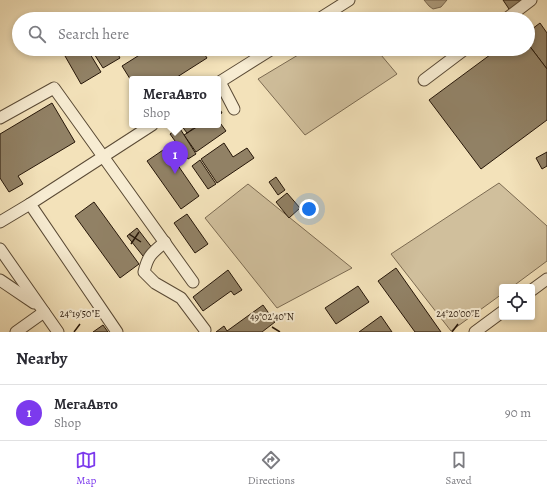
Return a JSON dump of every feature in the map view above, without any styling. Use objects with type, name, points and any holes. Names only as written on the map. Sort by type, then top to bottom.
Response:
[{"type":"street","points":[[330,12],[349,0]]},
{"type":"street","points":[[515,12],[531,0]]},
{"type":"street","points":[[221,81],[261,56]]},
{"type":"street","points":[[424,80],[456,56]]},
{"type":"street","points":[[221,85],[234,108]]},
{"type":"street","points":[[0,118],[54,88],[194,282]]},
{"type":"street","points":[[0,222],[147,128]]},
{"type":"street","points":[[30,204],[117,332]]},
{"type":"street","points":[[165,242],[147,259],[144,272],[155,283],[181,298],[204,330]]},
{"type":"street","points":[[0,249],[58,332]]},
{"type":"street","points":[[535,288],[547,279]]},
{"type":"street","points":[[0,280],[42,310]]},
{"type":"street","points":[[16,332],[42,310]]},
{"type":"street","points":[[475,332],[499,314]]},
{"type":"shaded area","points":[[424,0],[447,0],[441,7],[433,9]]},
{"type":"shaded area","points":[[296,56],[382,56],[397,74],[305,135],[258,79]]},
{"type":"shaded area","points":[[499,183],[547,226],[547,261],[516,284],[499,284],[499,296],[451,331],[391,254]]},
{"type":"shaded area","points":[[248,184],[352,268],[277,308],[205,218]]},
{"type":"building","points":[[503,0],[528,0],[511,12]]},
{"type":"building","points":[[540,23],[547,33],[547,69],[535,53],[535,27]]},
{"type":"building","points":[[535,53],[547,69],[547,120],[481,169],[429,100],[489,56],[535,56]]},
{"type":"building","points":[[65,56],[91,56],[101,72],[81,84]]},
{"type":"building","points":[[95,56],[119,56],[120,58],[103,68]]},
{"type":"building","points":[[138,56],[206,56],[207,58],[179,76],[129,77],[122,66]]},
{"type":"building","points":[[52,103],[75,142],[18,176],[23,184],[9,192],[0,178],[0,134]]},
{"type":"building","points":[[221,124],[226,131],[196,152],[184,135],[195,128],[221,128]]},
{"type":"building","points":[[180,128],[196,154],[188,159],[170,134]]},
{"type":"building","points":[[183,128],[194,128],[187,133]]},
{"type":"building","points":[[224,143],[233,157],[247,148],[254,158],[217,183],[201,159]]},
{"type":"building","points":[[166,148],[199,196],[181,209],[147,161]]},
{"type":"building","points":[[547,152],[547,166],[542,169],[536,158]]},
{"type":"building","points":[[200,160],[216,184],[208,189],[192,166]]},
{"type":"building","points":[[276,177],[285,190],[278,195],[269,182]]},
{"type":"building","points":[[287,193],[300,208],[289,218],[276,202]]},
{"type":"building","points":[[94,202],[139,264],[120,278],[75,216]]},
{"type":"building","points":[[187,214],[208,244],[195,253],[174,223]]},
{"type":"building","points":[[137,228],[153,249],[143,256],[127,236]]},
{"type":"building","points":[[396,268],[441,332],[415,332],[378,281]]},
{"type":"building","points":[[228,270],[242,290],[234,295],[231,291],[203,311],[193,297]]},
{"type":"building","points":[[358,286],[369,302],[336,324],[325,308]]},
{"type":"building","points":[[263,305],[275,322],[262,332],[216,332],[224,326],[227,331]]},
{"type":"building","points":[[381,316],[392,332],[359,332]]},
{"type":"building","points":[[103,325],[108,332],[93,332]]},
{"type":"place","name":"МегаАвто","points":[[175,174]]}]
